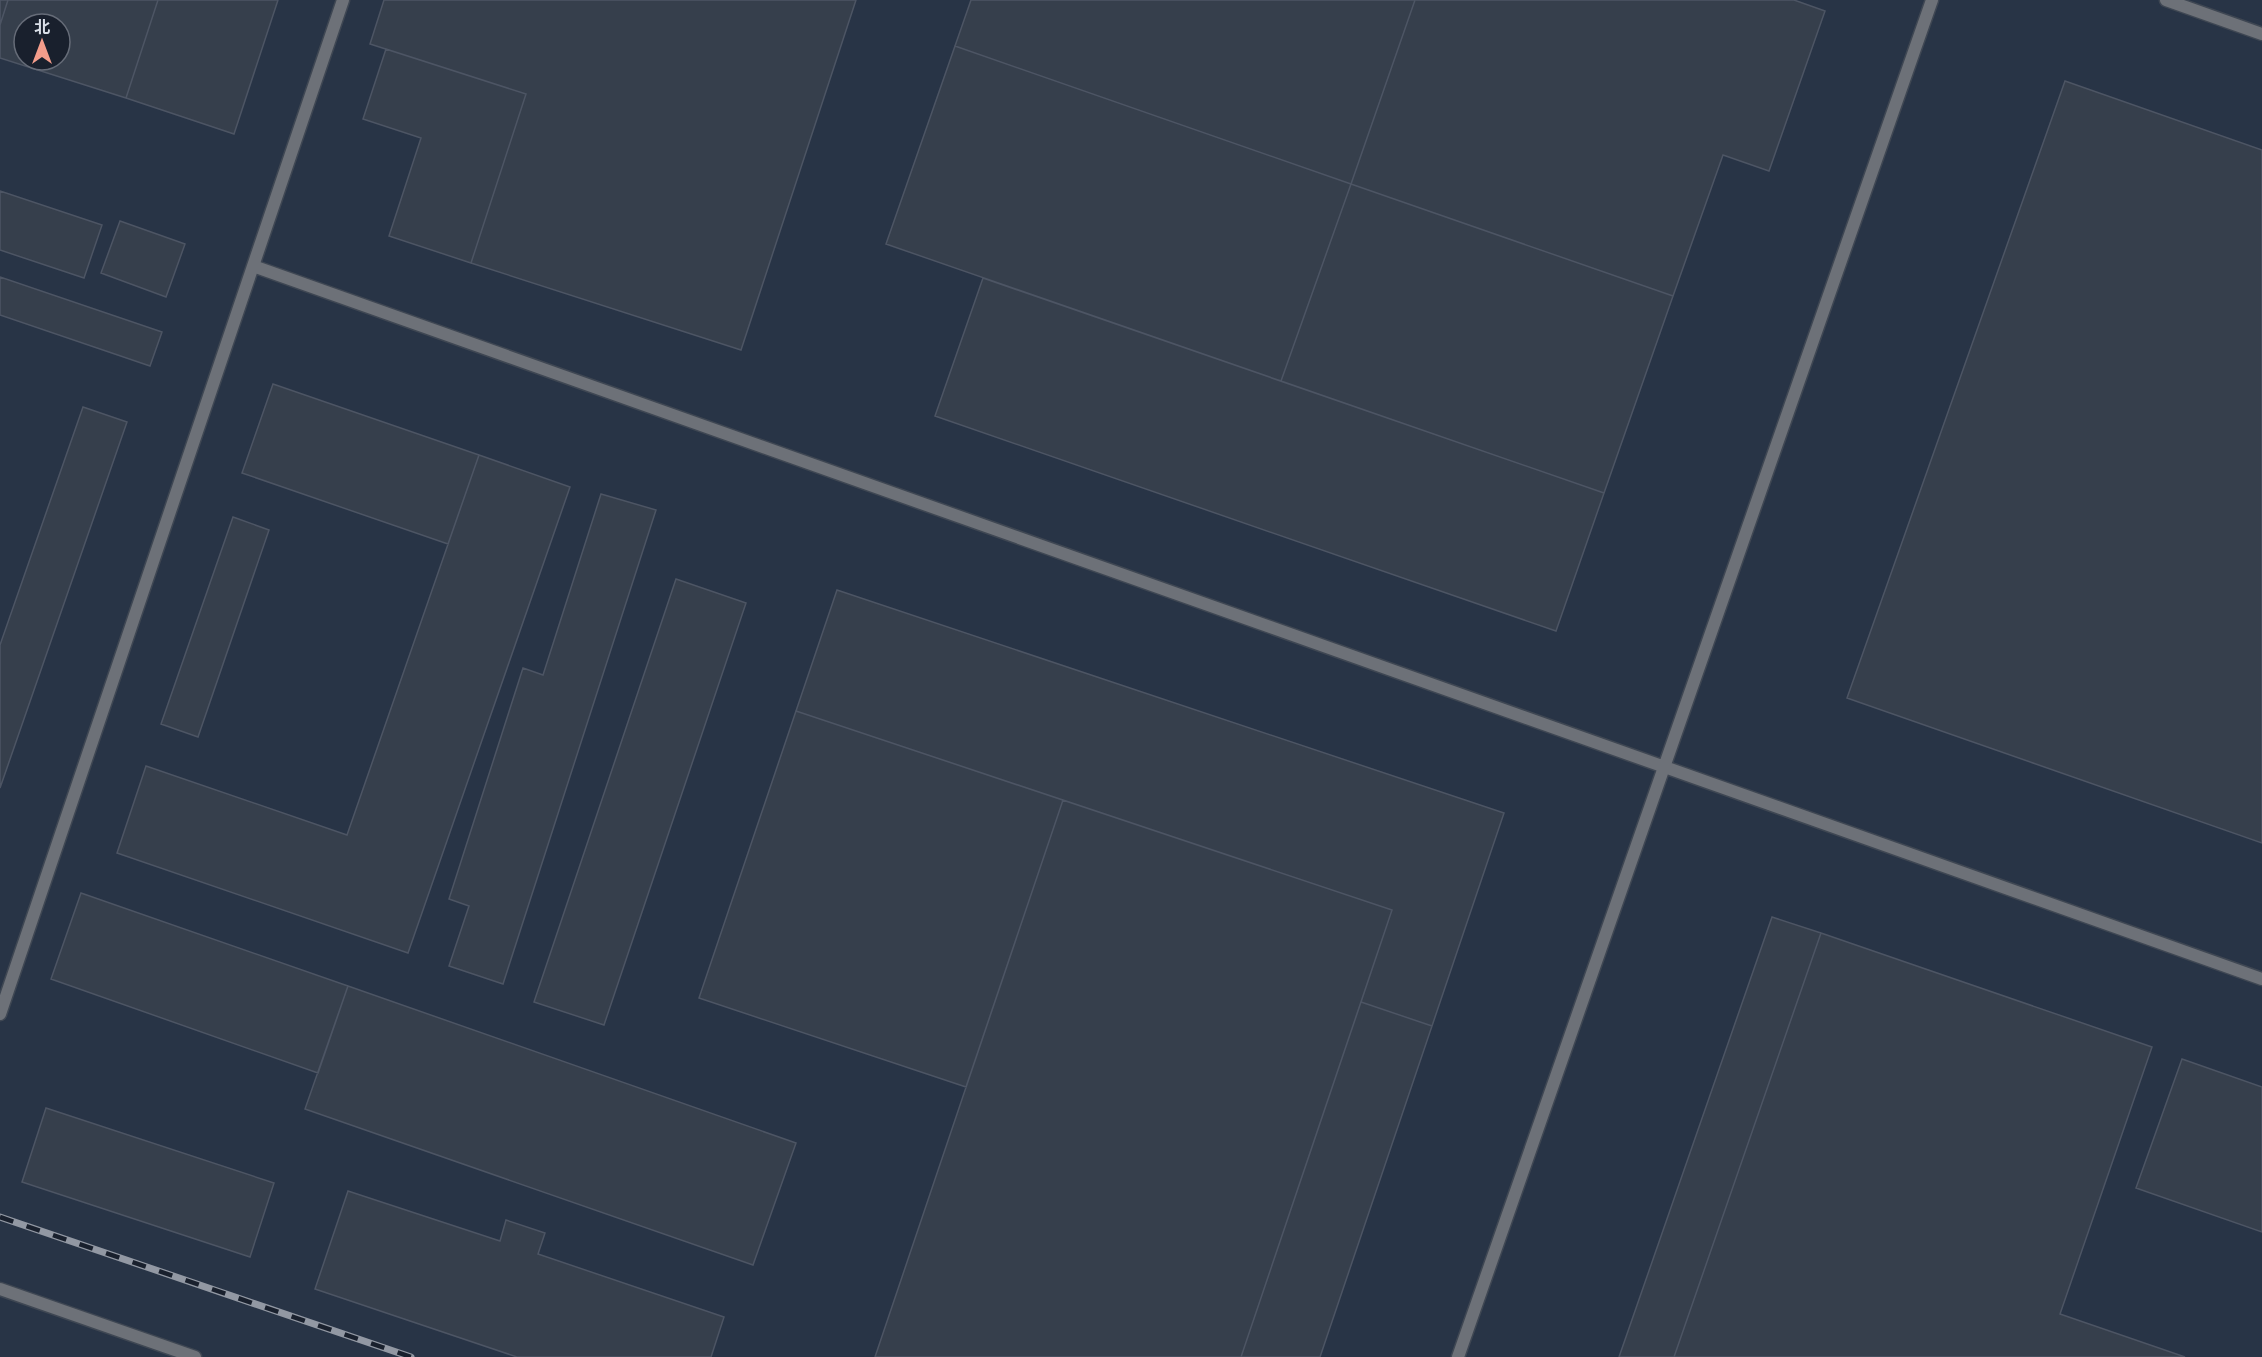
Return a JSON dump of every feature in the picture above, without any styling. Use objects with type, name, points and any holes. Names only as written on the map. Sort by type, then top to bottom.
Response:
[{"type":"lane","points":[[0,1014],[343,0]]},
{"type":"lane","points":[[1458,1357],[1932,0]]},
{"type":"lane","points":[[2166,0],[2262,34]]},
{"type":"lane","points":[[253,266],[2262,979]]},
{"type":"lane","points":[[0,1289],[195,1357]]},
{"type":"shaded area","points":[[0,0],[2262,0],[2262,1357],[0,1357]]},
{"type":"building","points":[[0,0],[8,0],[0,25]]},
{"type":"building","points":[[8,0],[158,0],[126,98],[44,72],[72,72],[72,12],[12,12],[12,62],[0,58],[0,25]]},
{"type":"building","points":[[158,0],[278,0],[234,134],[126,98]]},
{"type":"building","points":[[384,0],[856,0],[741,350],[471,263],[526,94],[370,44]]},
{"type":"building","points":[[971,0],[1415,0],[1351,184],[955,46]]},
{"type":"building","points":[[1415,0],[1794,0],[1825,11],[1769,171],[1723,155],[1673,296],[1351,184]]},
{"type":"building","points":[[955,46],[1351,184],[1281,381],[886,244]]},
{"type":"building","points":[[386,49],[526,94],[471,263],[389,236],[421,138],[363,119]]},
{"type":"building","points":[[2065,81],[2262,150],[2262,843],[1847,698]]},
{"type":"building","points":[[1351,184],[1673,296],[1604,493],[1281,381]]},
{"type":"building","points":[[0,191],[102,225],[84,278],[0,250]]},
{"type":"building","points":[[120,221],[185,244],[166,297],[101,273]]},
{"type":"building","points":[[0,277],[162,332],[150,366],[0,315]]},
{"type":"building","points":[[983,278],[1604,493],[1556,631],[935,416]]},
{"type":"building","points":[[273,384],[479,455],[448,544],[242,473]]},
{"type":"building","points":[[83,407],[127,422],[0,788],[0,645]]},
{"type":"building","points":[[479,455],[570,487],[408,953],[117,853],[146,766],[347,835]]},
{"type":"building","points":[[601,494],[656,510],[503,984],[449,966],[469,906],[449,899],[523,668],[543,675]]},
{"type":"building","points":[[233,517],[269,530],[198,737],[161,724]]},
{"type":"building","points":[[676,579],[746,603],[604,1025],[534,1002]]},
{"type":"building","points":[[837,590],[1504,813],[1432,1026],[1361,1002],[1392,910],[796,711]]},
{"type":"building","points":[[796,711],[1063,800],[966,1087],[699,998]]},
{"type":"building","points":[[1063,800],[1392,910],[1241,1357],[875,1357]]},
{"type":"building","points":[[81,893],[348,986],[318,1073],[51,979]]},
{"type":"building","points":[[1772,917],[1821,933],[1674,1357],[1619,1357]]},
{"type":"building","points":[[1821,933],[2152,1047],[2060,1314],[2185,1357],[1674,1357]]},
{"type":"building","points":[[348,986],[796,1143],[753,1265],[305,1109]]},
{"type":"building","points":[[1361,1002],[1432,1026],[1320,1357],[1241,1357]]},
{"type":"building","points":[[2182,1059],[2262,1087],[2262,1232],[2136,1188]]},
{"type":"building","points":[[46,1108],[274,1183],[250,1257],[22,1182]]},
{"type":"building","points":[[348,1191],[500,1241],[506,1220],[545,1233],[538,1254],[724,1317],[711,1357],[517,1357],[315,1289]]},
{"type":"railway","points":[[0,1217],[411,1357]]}]
